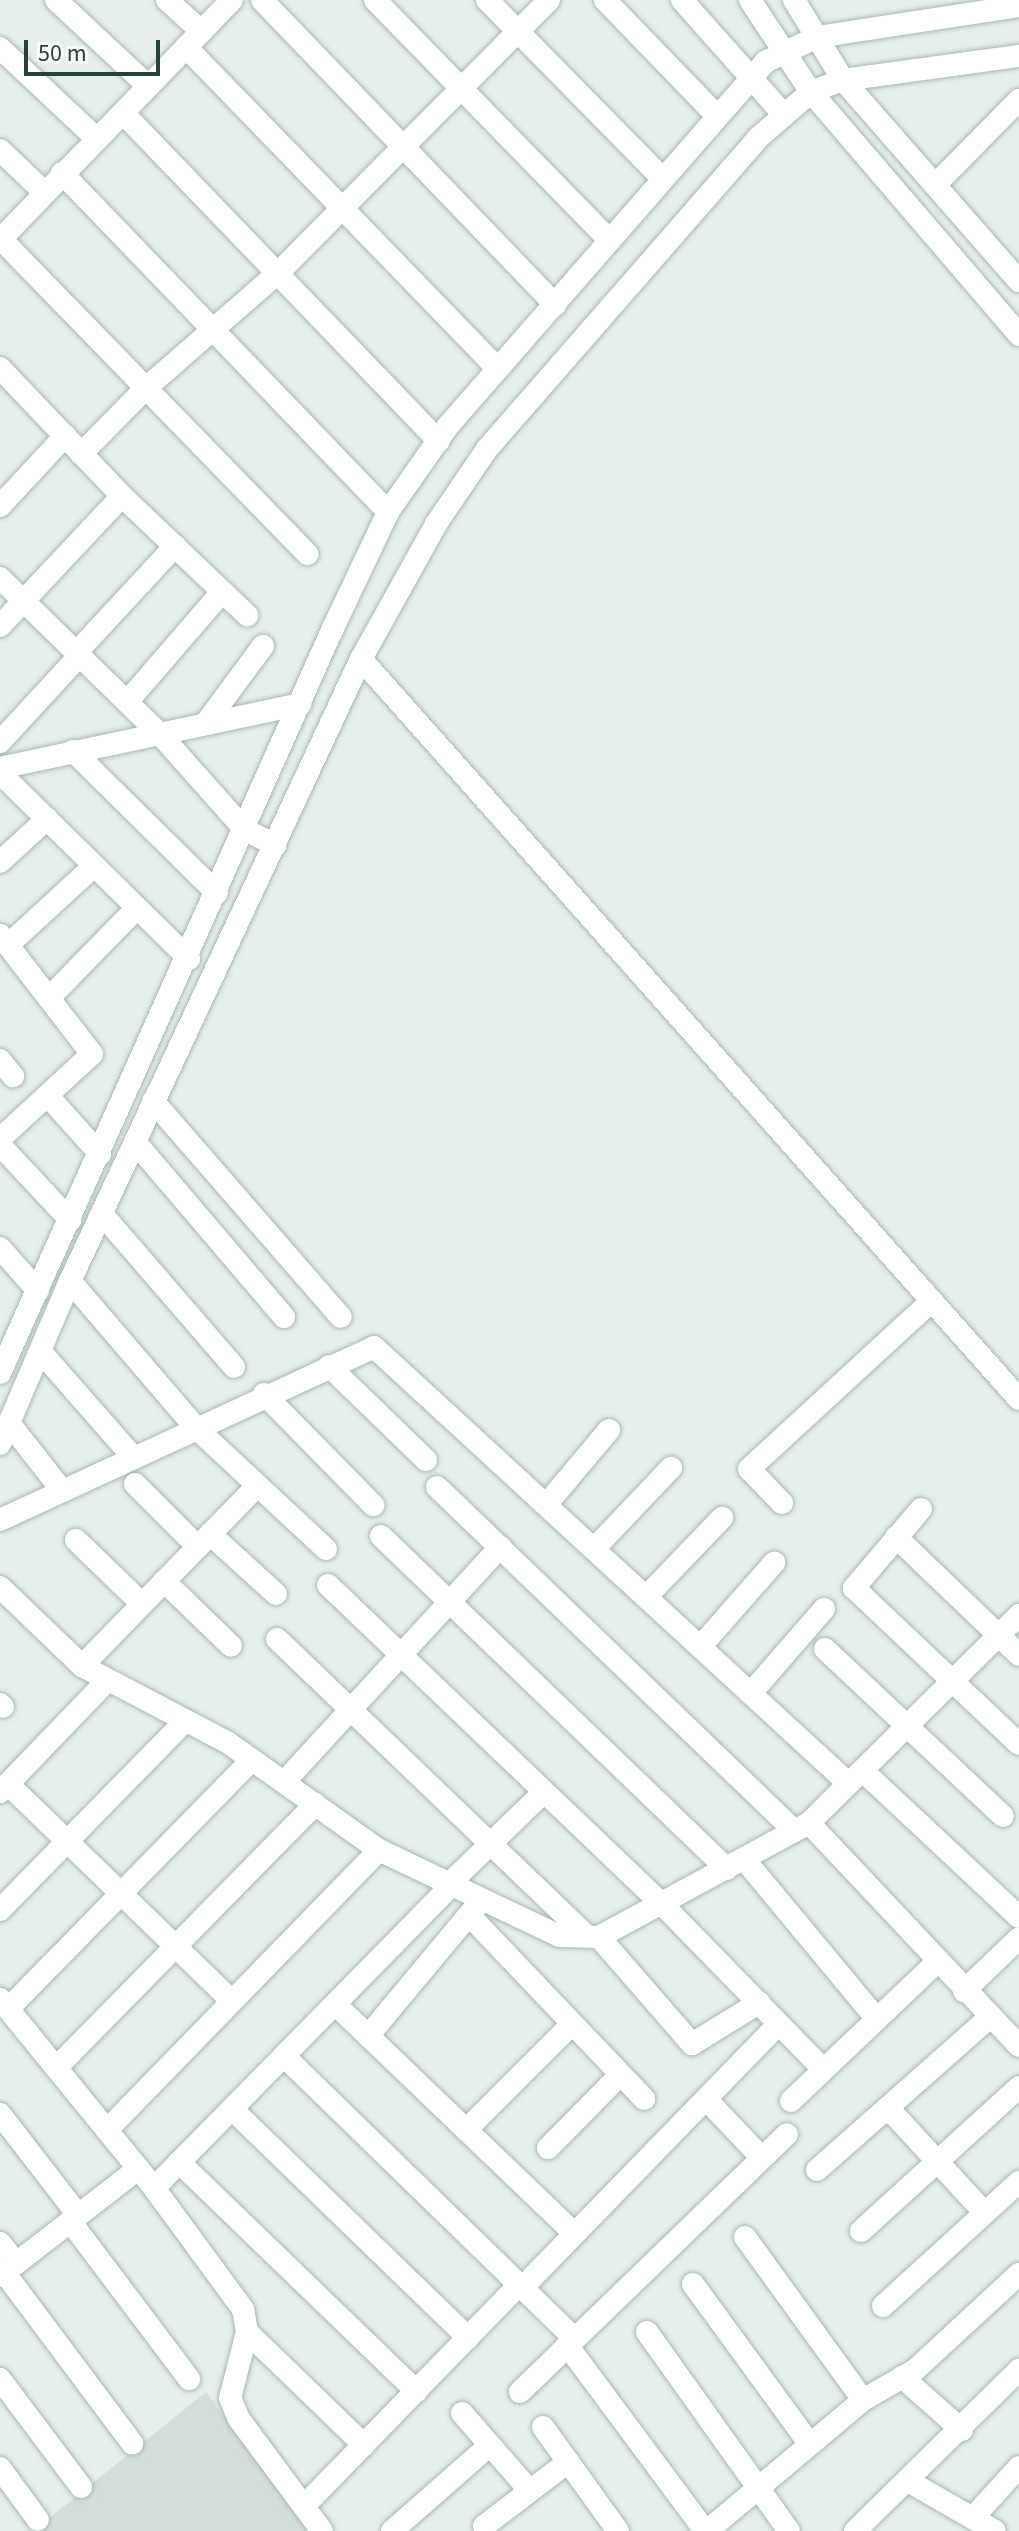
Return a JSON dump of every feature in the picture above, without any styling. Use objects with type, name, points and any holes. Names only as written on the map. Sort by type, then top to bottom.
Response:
[{"type":"street","points":[[56,0],[148,86]]},
{"type":"street","points":[[167,0],[194,40],[341,207],[498,369]]},
{"type":"street","points":[[232,0],[124,114],[43,191],[0,239],[307,554]]},
{"type":"street","points":[[262,0],[555,305]]},
{"type":"street","points":[[375,0],[457,88],[608,239]]},
{"type":"street","points":[[487,0],[662,178]]},
{"type":"street","points":[[81,454],[146,388],[279,272],[399,146],[549,0]]},
{"type":"street","points":[[605,0],[716,115]]},
{"type":"street","points":[[682,0],[784,115]]},
{"type":"street","points":[[750,0],[811,92],[1019,335]]},
{"type":"street","points":[[794,0],[843,80],[938,182],[1019,281]]},
{"type":"street","points":[[2,1361],[38,1291],[159,1025],[388,512],[439,441],[608,239],[751,76],[785,51],[817,37],[1019,6]]},
{"type":"street","points":[[0,48],[97,139]]},
{"type":"street","points":[[61,1489],[4,1434],[183,1034],[276,845],[361,659],[436,524],[487,449],[758,138],[811,92],[843,80],[1019,56]]},
{"type":"street","points":[[938,182],[1019,100]]},
{"type":"street","points":[[124,114],[439,441]]},
{"type":"street","points":[[0,150],[43,191]]},
{"type":"street","points":[[62,173],[388,512]]},
{"type":"street","points":[[3,377],[221,593],[247,615]]},
{"type":"street","points":[[0,506],[65,436]]},
{"type":"street","points":[[0,626],[122,496]]},
{"type":"street","points":[[0,742],[175,546]]},
{"type":"street","points":[[0,578],[159,733],[245,830],[276,845]]},
{"type":"street","points":[[127,702],[221,593]]},
{"type":"street","points":[[206,723],[263,646]]},
{"type":"street","points":[[361,659],[1019,1399]]},
{"type":"street","points":[[189,959],[0,771],[73,751],[300,704]]},
{"type":"street","points":[[73,751],[217,893]]},
{"type":"street","points":[[0,862],[47,819]]},
{"type":"street","points":[[0,1139],[92,1054],[4,940],[94,866]]},
{"type":"street","points":[[50,997],[137,908]]},
{"type":"street","points":[[159,1025],[183,1034]]},
{"type":"street","points":[[48,1096],[100,1154]]},
{"type":"street","points":[[153,1101],[341,1317]]},
{"type":"street","points":[[135,1142],[284,1317]]},
{"type":"street","points":[[0,1145],[70,1220]]},
{"type":"street","points":[[102,1214],[234,1367]]},
{"type":"street","points":[[0,1248],[38,1291]]},
{"type":"street","points":[[70,1281],[195,1427],[326,1549]]},
{"type":"street","points":[[782,1503],[749,1469],[932,1301]]},
{"type":"street","points":[[0,1520],[264,1394],[374,1347],[752,1692],[1019,1917]]},
{"type":"street","points":[[41,1352],[132,1456]]},
{"type":"street","points":[[329,1366],[426,1460]]},
{"type":"street","points":[[264,1394],[373,1505]]},
{"type":"street","points":[[546,1505],[609,1430]]},
{"type":"street","points":[[594,1549],[671,1468]]},
{"type":"street","points":[[135,1484],[204,1541],[276,1594]]},
{"type":"street","points":[[82,1666],[257,1486]]},
{"type":"street","points":[[437,1487],[802,1827],[1019,2046]]},
{"type":"street","points":[[921,1509],[854,1588],[1019,1744]]},
{"type":"street","points":[[646,1597],[722,1518]]},
{"type":"street","points":[[381,1536],[736,1864],[875,2017]]},
{"type":"street","points":[[896,1537],[1019,1655]]},
{"type":"street","points":[[76,1540],[142,1604]]},
{"type":"street","points":[[285,1781],[500,1547]]},
{"type":"street","points":[[701,1646],[774,1563]]},
{"type":"street","points":[[164,1581],[231,1646]]},
{"type":"street","points":[[328,1585],[659,1901],[823,2069]]},
{"type":"street","points":[[0,1587],[82,1666],[252,1760],[379,1850],[450,1885],[475,1907],[571,2025],[644,2099]]},
{"type":"street","points":[[752,1692],[824,1609]]},
{"type":"street","points":[[475,1907],[559,1936],[593,1937],[736,1864],[802,1827],[908,1729],[1019,1615]]},
{"type":"street","points":[[277,1639],[593,1937],[692,2044],[759,2003]]},
{"type":"street","points":[[825,1649],[1003,1816]]},
{"type":"street","points":[[107,1681],[4,1788],[67,1841],[232,2001]]},
{"type":"street","points":[[0,1910],[184,1722]]},
{"type":"street","points":[[252,1760],[121,1896],[4,2004],[154,2188],[243,2309],[247,2332],[230,2398],[239,2419],[322,2531]]},
{"type":"street","points":[[154,2188],[543,1793]]},
{"type":"street","points":[[56,2068],[315,1804]]},
{"type":"street","points":[[107,2130],[379,1850]]},
{"type":"street","points":[[368,2036],[475,1907]]},
{"type":"street","points":[[964,1991],[1019,1938]]},
{"type":"street","points":[[791,2101],[875,2017],[937,1962]]},
{"type":"street","points":[[335,2004],[573,2232]]},
{"type":"street","points":[[817,2170],[990,2017]]},
{"type":"street","points":[[304,2506],[779,2024]]},
{"type":"street","points":[[466,2130],[571,2025]]},
{"type":"street","points":[[284,2056],[521,2286],[570,2341],[706,2531],[863,2400],[902,2377],[1019,2274]]},
{"type":"street","points":[[548,2148],[620,2075]]},
{"type":"street","points":[[861,2231],[1019,2087]]},
{"type":"street","points":[[706,2099],[760,2156]]},
{"type":"street","points":[[888,2108],[984,2212]]},
{"type":"street","points":[[232,2109],[468,2338]]},
{"type":"street","points":[[0,2114],[189,2379]]},
{"type":"street","points":[[520,2392],[760,2156],[787,2134]]},
{"type":"street","points":[[179,2162],[416,2391]]},
{"type":"street","points":[[7,2270],[138,2169]]},
{"type":"street","points":[[883,2306],[1019,2182]]},
{"type":"street","points":[[745,2237],[863,2400]]},
{"type":"street","points":[[0,2243],[7,2270],[132,2443]]},
{"type":"street","points":[[693,2284],[809,2443]]},
{"type":"street","points":[[247,2332],[364,2445]]},
{"type":"street","points":[[647,2332],[789,2531]]},
{"type":"street","points":[[860,2530],[1019,2370]]},
{"type":"street","points":[[902,2377],[962,2430]]},
{"type":"street","points":[[0,2379],[81,2487]]},
{"type":"street","points":[[462,2413],[530,2491]]},
{"type":"street","points":[[543,2427],[609,2528]]},
{"type":"street","points":[[392,2531],[490,2445]]},
{"type":"street","points":[[484,2526],[568,2462]]},
{"type":"street","points":[[979,2511],[1019,2467]]},
{"type":"street","points":[[0,2468],[38,2520]]},
{"type":"street","points":[[908,2481],[995,2531]]},
{"type":"shaded area","points":[[206,2392],[311,2531],[33,2531]]}]
